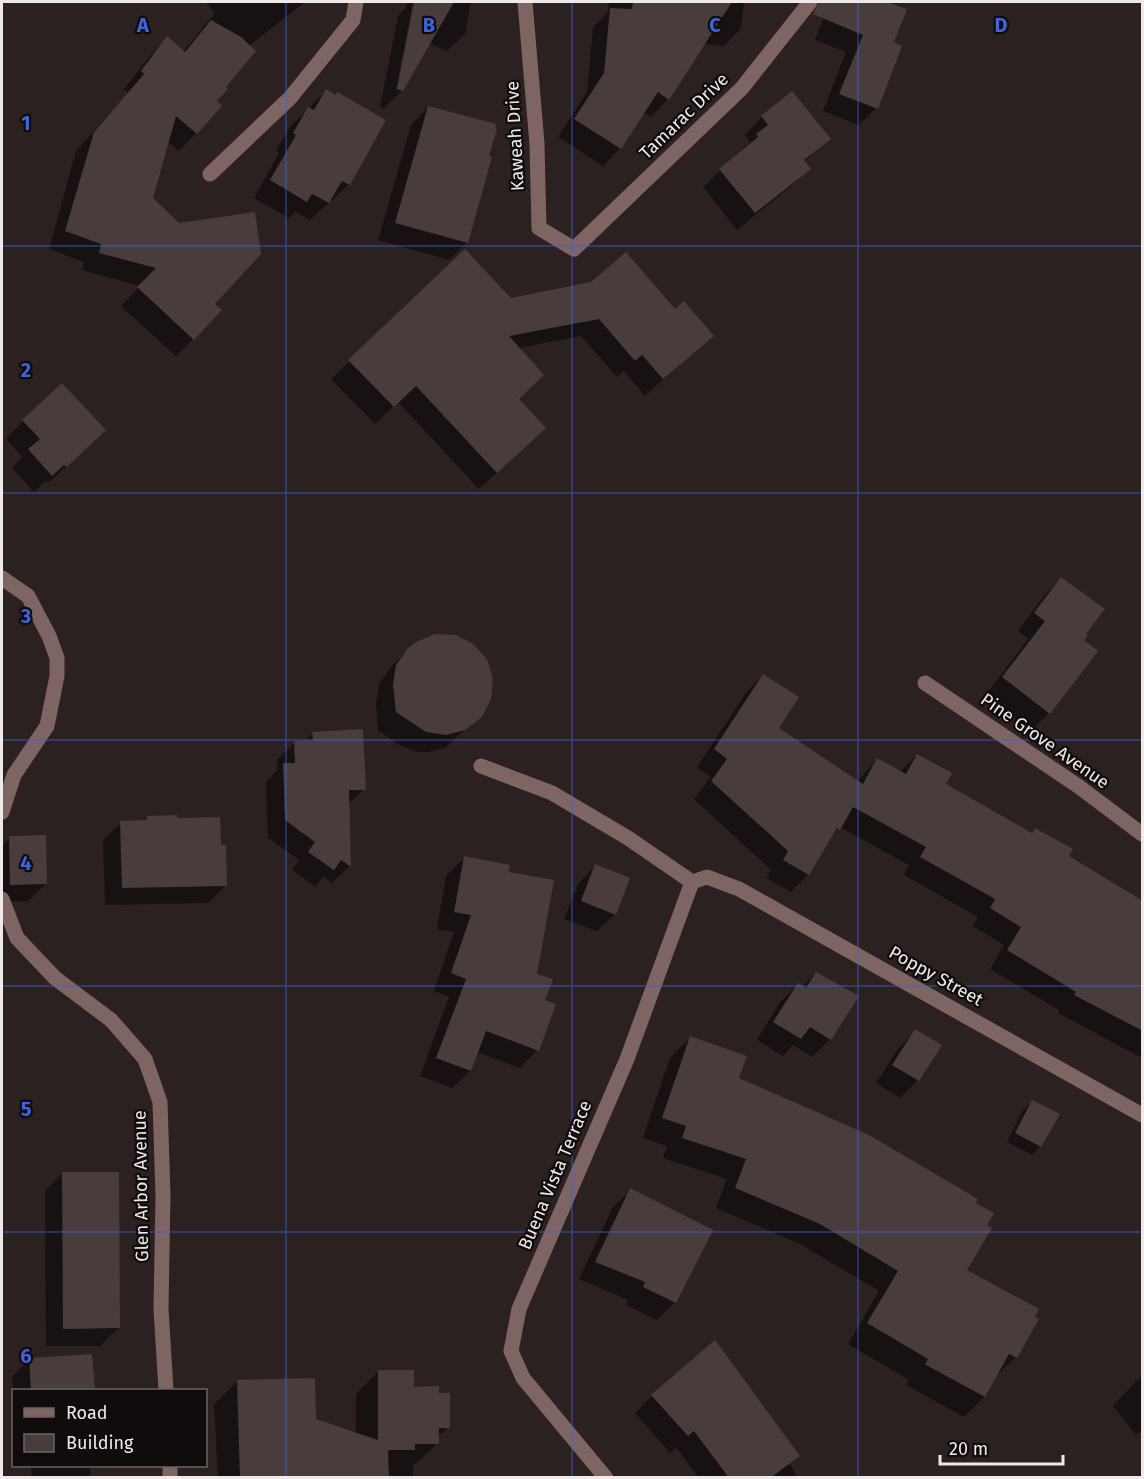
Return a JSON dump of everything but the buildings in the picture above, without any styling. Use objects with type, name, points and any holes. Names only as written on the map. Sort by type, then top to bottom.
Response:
[{"type":"street","points":[[210,174],[290,98],[353,20],[356,2]]},
{"type":"street","name":"Kaweah Drive","points":[[525,2],[537,144],[539,228],[574,249]]},
{"type":"street","name":"Tamarac Drive","points":[[574,249],[742,88],[810,2]]},
{"type":"street","points":[[2,578],[28,596],[49,636],[57,658],[57,676],[47,726],[14,775],[2,812]]},
{"type":"street","name":"Pine Grove Avenue","points":[[925,683],[1078,786],[1143,834]]},
{"type":"street","points":[[481,766],[552,793],[628,838],[692,882]]},
{"type":"street","name":"Poppy Street","points":[[692,882],[707,877],[739,889],[1143,1115]]},
{"type":"street","name":"Buena Vista Terrace","points":[[606,1478],[523,1378],[511,1351],[519,1310],[627,1059],[692,882]]},
{"type":"street","name":"Glen Arbor Avenue","points":[[2,898],[17,938],[55,978],[111,1020],[145,1059],[160,1102],[164,1195],[161,1309],[166,1389]]}]
